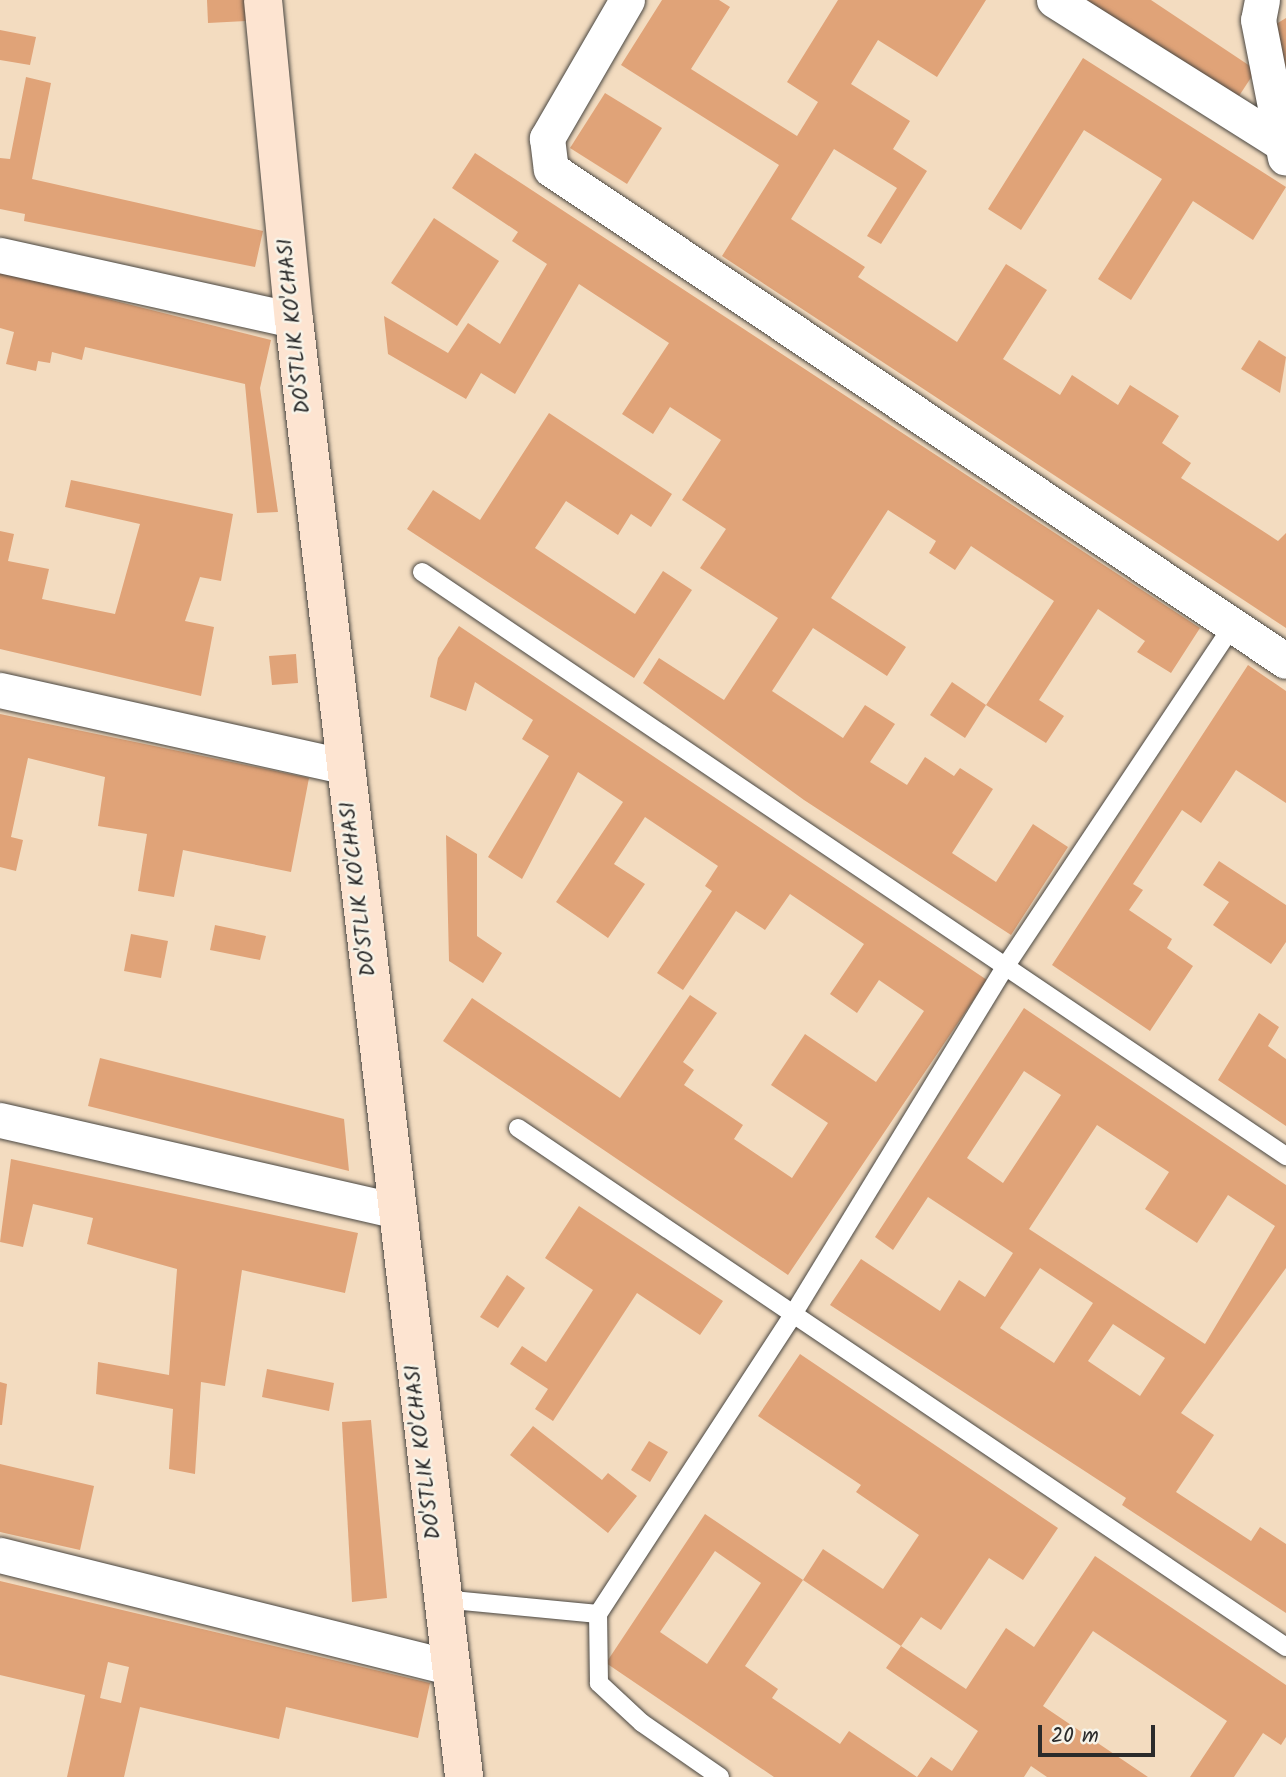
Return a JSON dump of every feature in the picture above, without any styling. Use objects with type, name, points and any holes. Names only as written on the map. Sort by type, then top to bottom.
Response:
[{"type":"street","name":"DO'STLIK KO'CHASI","points":[[263,0],[294,320],[344,766],[464,1777]]},
{"type":"street","points":[[627,0],[547,138],[551,169],[1286,661]]},
{"type":"street","points":[[1054,0],[1284,153]]},
{"type":"street","points":[[1262,0],[1258,20],[1284,153]]},
{"type":"street","points":[[0,255],[294,320]]},
{"type":"street","points":[[0,690],[344,766]]},
{"type":"street","points":[[0,1120],[397,1211]]},
{"type":"street","points":[[0,1555],[450,1667]]},
{"type":"lane","points":[[422,572],[1003,970],[1286,1156]]},
{"type":"lane","points":[[720,1777],[642,1723],[599,1683],[598,1614],[792,1316],[1003,970],[1232,627]]},
{"type":"lane","points":[[518,1128],[792,1316],[1286,1647]]},
{"type":"lane","points":[[442,1599],[598,1614]]},
{"type":"building","points":[[207,0],[245,0],[246,21],[208,23]]},
{"type":"building","points":[[662,0],[719,0],[730,7],[691,69],[797,136],[818,102],[787,82],[838,0],[986,0],[937,77],[878,40],[851,84],[910,121],[893,149],[927,171],[881,244],[867,236],[897,188],[834,149],[791,219],[865,267],[858,277],[957,342],[1006,264],[1047,290],[1003,359],[1060,395],[1072,375],[1118,405],[1130,385],[1179,416],[1162,443],[1191,463],[1181,478],[1278,541],[1286,533],[1286,628],[722,256],[779,165],[621,65]]},
{"type":"building","points":[[1086,0],[1151,0],[1256,70],[1237,99]]},
{"type":"building","points":[[1286,18],[1286,99],[1268,29]]},
{"type":"building","points":[[0,30],[36,37],[30,65],[0,60]]},
{"type":"building","points":[[1083,58],[1286,187],[1253,240],[1193,201],[1131,300],[1098,279],[1162,179],[1084,130],[1021,230],[988,209]]},
{"type":"building","points":[[26,77],[51,83],[32,179],[263,231],[255,267],[24,221],[25,214],[0,209],[0,158],[10,159]]},
{"type":"building","points":[[605,93],[662,128],[627,184],[570,148]]},
{"type":"building","points":[[475,153],[1200,628],[1171,673],[1137,652],[1145,641],[1098,609],[1039,700],[1064,716],[1046,743],[986,705],[1054,601],[971,546],[955,570],[929,553],[936,541],[888,510],[831,598],[906,647],[887,676],[813,628],[772,691],[843,738],[865,705],[895,724],[870,762],[907,785],[925,757],[954,776],[960,768],[993,789],[952,853],[996,882],[1033,824],[1068,847],[1011,935],[804,800],[643,683],[659,658],[724,700],[778,618],[700,568],[726,529],[682,500],[721,440],[670,407],[653,434],[622,414],[669,343],[579,284],[515,394],[481,373],[466,399],[388,354],[384,316],[448,353],[468,323],[500,344],[547,264],[512,241],[518,232],[452,188]]},
{"type":"building","points":[[434,218],[499,261],[457,326],[391,283]]},
{"type":"building","points":[[0,272],[271,340],[260,388],[278,512],[257,513],[245,384],[85,347],[82,360],[52,352],[50,363],[38,361],[36,371],[6,364],[14,332],[0,328]]},
{"type":"building","points":[[1259,340],[1286,357],[1280,393],[1241,369]]},
{"type":"building","points":[[549,413],[672,494],[651,527],[631,514],[618,535],[566,501],[535,548],[635,614],[663,571],[692,590],[634,678],[407,529],[433,490],[480,520]]},
{"type":"building","points":[[71,480],[233,514],[221,581],[200,577],[185,621],[214,627],[201,696],[0,649],[0,531],[14,534],[8,561],[49,569],[42,599],[115,614],[140,524],[65,507]]},
{"type":"building","points":[[459,626],[987,980],[788,1275],[443,1041],[472,998],[620,1098],[690,995],[717,1013],[683,1062],[694,1070],[684,1085],[743,1125],[734,1139],[792,1178],[828,1123],[771,1085],[805,1034],[876,1082],[924,1011],[879,980],[857,1013],[830,994],[864,944],[790,894],[765,930],[736,911],[683,990],[657,973],[712,891],[705,886],[718,866],[645,817],[614,864],[645,884],[608,938],[556,902],[623,802],[578,772],[522,879],[488,857],[549,756],[522,739],[533,720],[475,682],[466,711],[430,697],[438,658]]},
{"type":"building","points":[[296,654],[298,683],[272,685],[269,656]]},
{"type":"building","points":[[1248,665],[1286,691],[1286,803],[1236,770],[1201,823],[1182,810],[1133,884],[1143,890],[1129,910],[1172,939],[1167,948],[1193,966],[1150,1031],[1052,965]]},
{"type":"building","points":[[952,682],[986,705],[965,738],[930,715]]},
{"type":"building","points":[[0,714],[309,778],[291,872],[183,850],[174,897],[138,891],[147,834],[98,826],[105,777],[28,758],[11,837],[23,840],[16,871],[0,867]]},
{"type":"building","points":[[446,835],[477,854],[477,936],[502,953],[483,983],[449,961]]},
{"type":"building","points":[[1219,861],[1286,905],[1286,942],[1271,964],[1213,925],[1229,902],[1203,885]]},
{"type":"building","points":[[215,925],[266,936],[260,960],[210,950]]},
{"type":"building","points":[[131,934],[168,941],[161,978],[124,971]]},
{"type":"building","points":[[1024,1008],[1286,1185],[1286,1268],[1181,1413],[1214,1435],[1176,1492],[1251,1541],[1260,1527],[1286,1544],[1286,1613],[1122,1505],[1126,1498],[830,1305],[861,1259],[940,1311],[959,1280],[985,1297],[1013,1253],[928,1197],[893,1250],[875,1237]],"holes":[[[1024,1071],[1061,1095],[1003,1183],[967,1158]],[[1097,1125],[1169,1172],[1145,1209],[1197,1243],[1228,1195],[1275,1226],[1205,1344],[1029,1229]],[[1040,1268],[1093,1303],[1054,1363],[1000,1328]],[[1113,1324],[1165,1358],[1140,1396],[1088,1361]]]},
{"type":"building","points":[[1259,1013],[1279,1027],[1268,1046],[1286,1059],[1286,1126],[1218,1080]]},
{"type":"building","points":[[100,1058],[344,1119],[349,1171],[88,1106]]},
{"type":"building","points":[[11,1159],[358,1233],[345,1293],[242,1270],[225,1386],[201,1382],[195,1474],[169,1469],[173,1409],[96,1394],[98,1362],[169,1375],[177,1269],[87,1244],[93,1218],[33,1204],[23,1247],[0,1242]]},
{"type":"building","points":[[579,1206],[723,1301],[700,1335],[637,1293],[553,1421],[535,1409],[548,1389],[510,1364],[522,1346],[546,1362],[593,1290],[545,1258]]},
{"type":"building","points":[[507,1275],[525,1288],[498,1328],[480,1317]]},
{"type":"building","points":[[800,1354],[1058,1528],[1023,1580],[989,1558],[941,1630],[921,1617],[901,1646],[803,1580],[823,1549],[883,1589],[919,1535],[856,1492],[861,1485],[758,1416]]},
{"type":"building","points":[[267,1369],[334,1383],[329,1411],[262,1397]]},
{"type":"building","points":[[0,1382],[7,1384],[2,1425],[0,1425]]},
{"type":"building","points":[[371,1420],[387,1598],[352,1602],[342,1422]]},
{"type":"building","points":[[533,1426],[602,1480],[608,1473],[637,1496],[608,1533],[510,1455]]},
{"type":"building","points":[[649,1441],[668,1452],[650,1482],[631,1470]]},
{"type":"building","points":[[0,1464],[94,1486],[80,1550],[0,1532]]},
{"type":"building","points":[[705,1514],[803,1580],[745,1666],[778,1689],[772,1698],[840,1744],[849,1731],[917,1777],[774,1777],[606,1663]],"holes":[[[715,1551],[761,1583],[707,1664],[660,1632]]]},
{"type":"building","points":[[1095,1556],[1286,1685],[1286,1737],[1281,1745],[1263,1733],[1234,1777],[1190,1777],[1227,1721],[1093,1631],[1043,1706],[1148,1777],[1047,1777],[1031,1766],[1024,1777],[917,1777],[931,1757],[952,1771],[978,1731],[886,1668],[901,1646],[966,1689],[1006,1628],[1034,1647]]},
{"type":"building","points":[[0,1581],[430,1683],[418,1738],[286,1707],[279,1739],[140,1707],[124,1777],[67,1777],[85,1695],[0,1675]],"holes":[[[108,1662],[129,1667],[121,1703],[100,1698]]]}]
